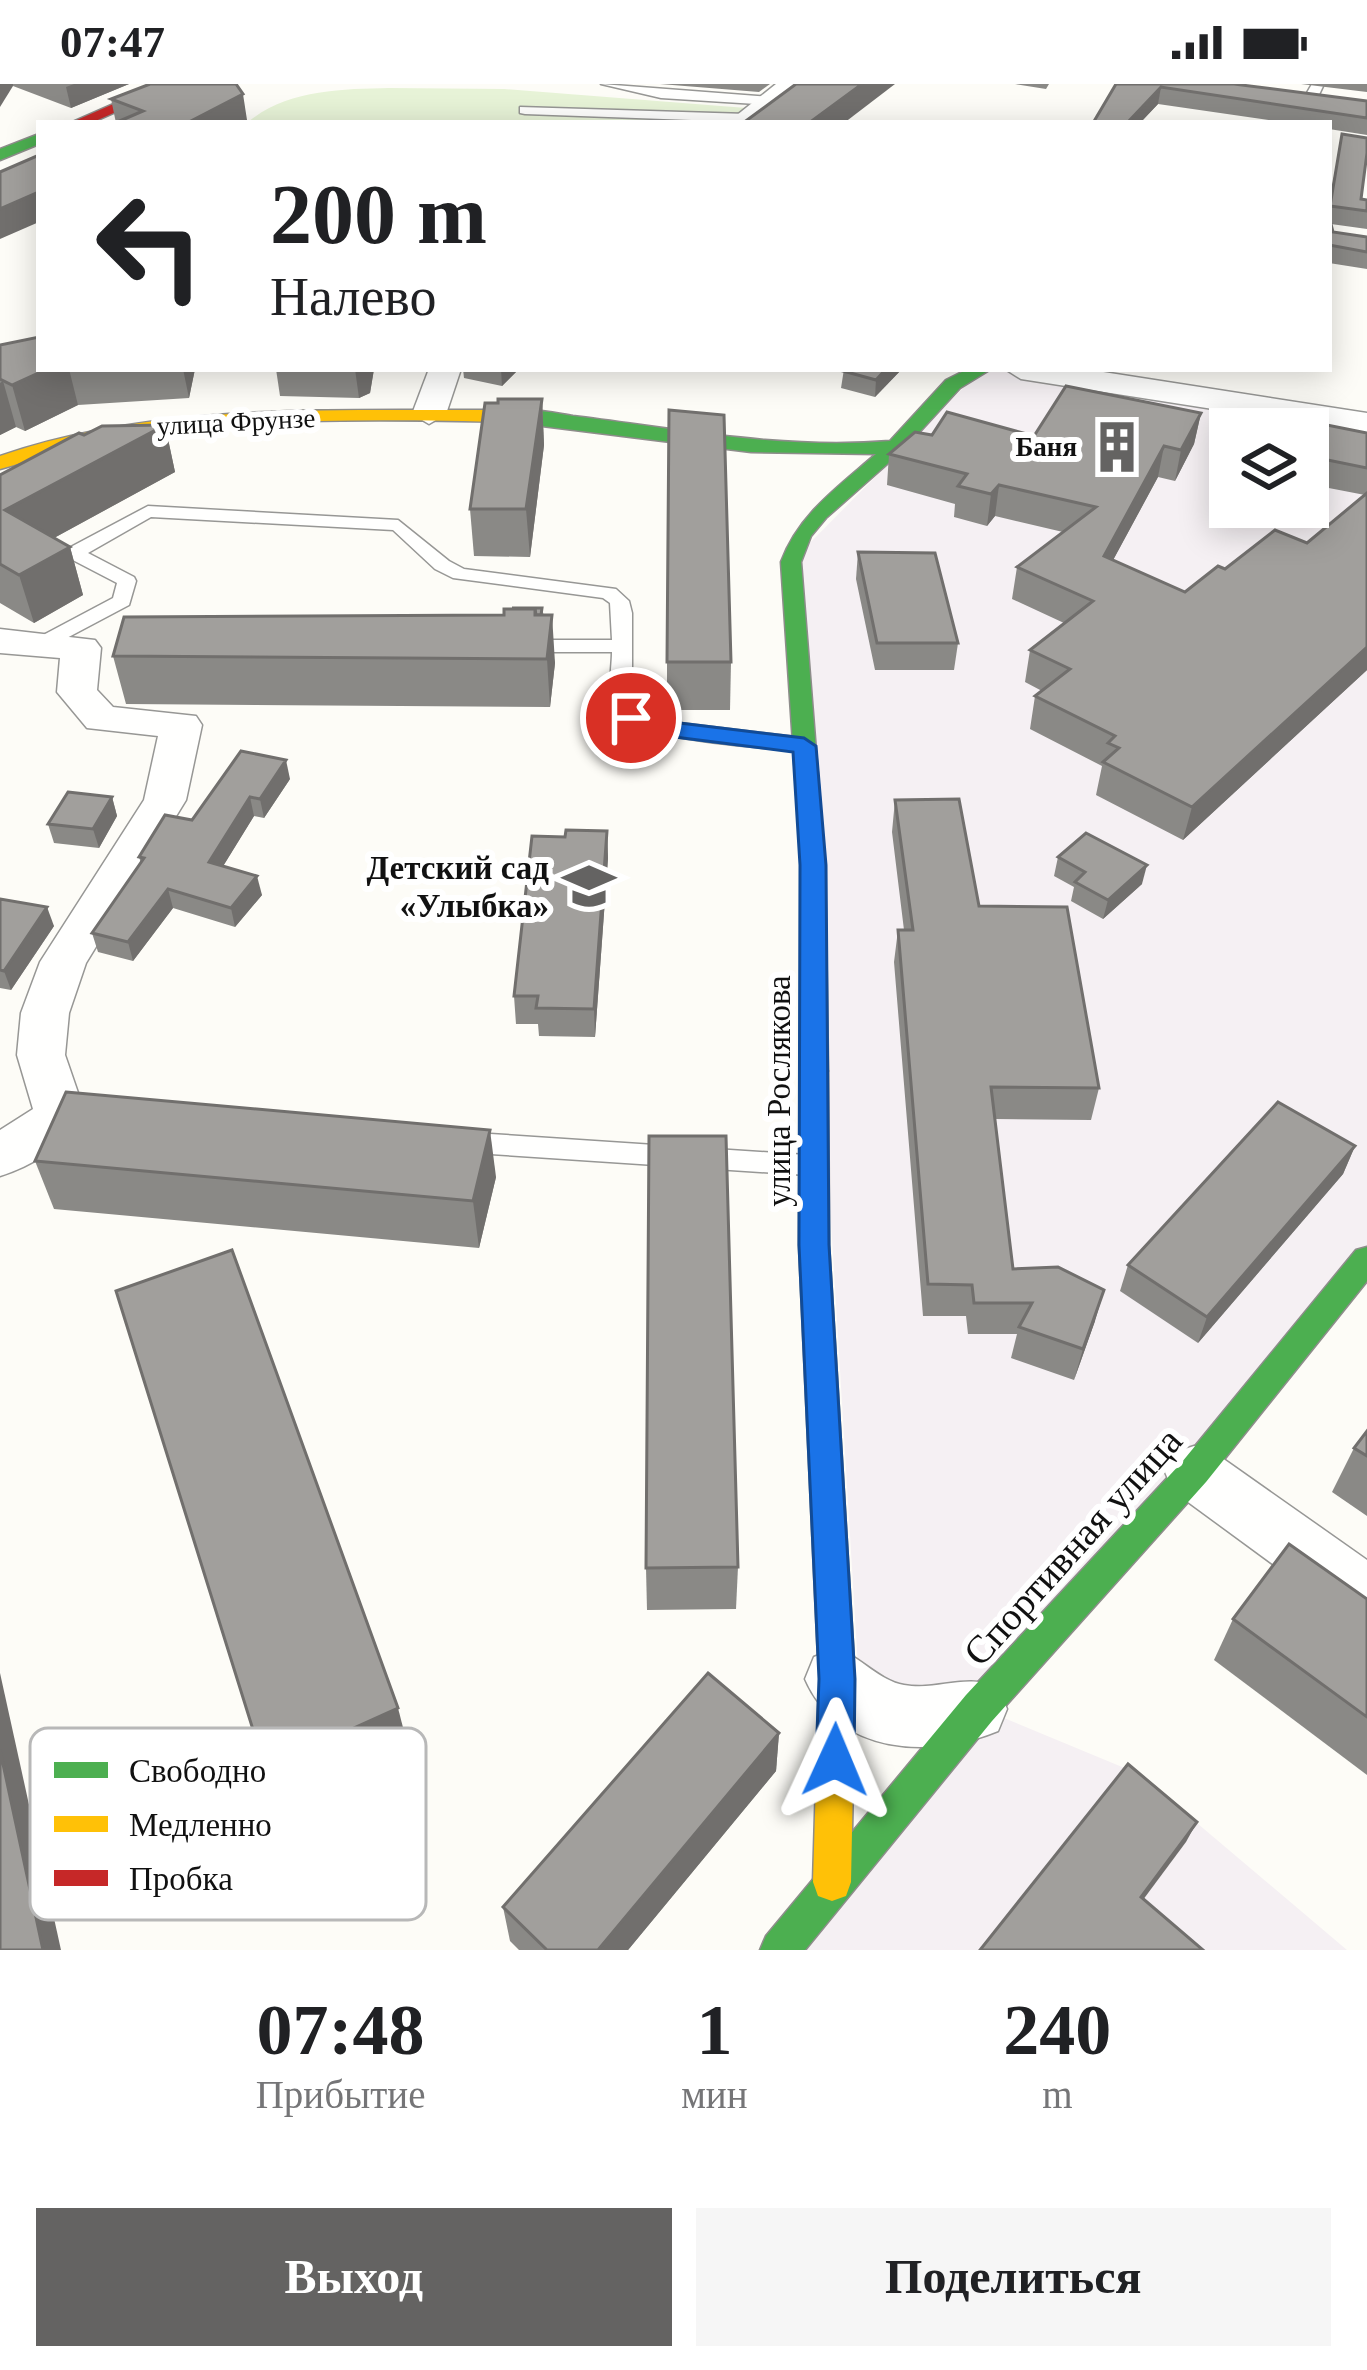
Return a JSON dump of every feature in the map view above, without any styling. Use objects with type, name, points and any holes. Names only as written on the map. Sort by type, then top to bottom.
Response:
[{"type":"street","points":[[93,120],[171,84]]},
{"type":"street","points":[[744,120],[793,84]]},
{"type":"street","points":[[1301,96],[1348,102]]},
{"type":"street","points":[[0,155],[36,140]]},
{"type":"street","points":[[429,414],[444,372]]},
{"type":"street","name":"улица Рослякова","points":[[832,1882],[837,1679],[814,1165],[813,865],[790,562],[801,535],[896,446],[953,384],[976,372]]},
{"type":"street","points":[[1059,372],[1222,385],[1367,422]]},
{"type":"street","name":"улица Фрунзе","points":[[0,463],[40,447],[112,430],[429,414],[584,422],[822,455],[896,446]]},
{"type":"street","points":[[822,455],[843,466],[856,481]]},
{"type":"street","points":[[0,1156],[73,1117],[41,1055],[45,1013],[63,962],[165,800],[181,725],[101,719],[76,692],[56,646]]},
{"type":"street","name":"Спортивная улица","points":[[832,1882],[979,1708],[1194,1472],[1367,1259]]},
{"type":"street","points":[[1194,1472],[1367,1596]]},
{"type":"street","points":[[837,1679],[887,1716],[922,1723],[979,1708]]},
{"type":"street","points":[[780,1950],[832,1882]]},
{"type":"lane","points":[[607,84],[661,94],[770,101]]},
{"type":"lane","points":[[525,110],[744,120]]},
{"type":"lane","points":[[56,646],[122,601],[127,581],[74,553],[148,512],[398,525],[442,565],[460,574],[609,592],[619,601],[622,613],[622,707],[631,718],[651,726],[804,746]]},
{"type":"lane","points":[[505,646],[622,646]]},
{"type":"lane","points":[[438,1140],[814,1165]]},
{"type":"shaded area","points":[[979,372],[1040,372],[1271,408],[1209,408],[1209,528],[1329,528],[1329,417],[1367,423],[1367,1259],[980,1708],[1139,1774],[1347,1950],[780,1950],[978,1710],[860,1700],[791,562]]},
{"type":"green space","points":[[504,89],[759,109],[744,120],[251,120],[278,104],[333,91]]},
{"type":"building","points":[[150,84],[236,84],[243,94],[193,120],[122,120],[143,111],[111,99]]},
{"type":"building","points":[[796,84],[862,84],[813,120],[747,120]]},
{"type":"building","points":[[1116,84],[1234,84],[1367,101],[1367,118],[1161,87],[1130,120],[1095,120]]},
{"type":"building","points":[[1342,134],[1367,138],[1361,199],[1367,200],[1367,211],[1332,206]]},
{"type":"building","points":[[36,156],[36,193],[0,209],[0,172]]},
{"type":"building","points":[[1332,228],[1333,232],[1367,237],[1367,252],[1332,246]]},
{"type":"building","points":[[36,338],[36,372],[40,372],[12,385],[0,379],[0,345]]},
{"type":"building","points":[[847,372],[883,372],[876,380]]},
{"type":"building","points":[[1066,386],[1201,413],[1181,450],[1164,446],[1104,556],[1185,592],[1218,566],[1225,569],[1275,530],[1307,543],[1367,493],[1367,647],[1192,807],[1103,762],[1119,748],[1108,743],[1115,736],[1035,696],[1070,669],[1030,650],[1093,601],[1017,567],[1096,507],[999,485],[991,494],[958,486],[967,474],[889,454],[915,432],[932,435],[947,412],[1034,436]]},
{"type":"building","points":[[498,399],[542,399],[526,509],[470,509],[485,403],[498,403]]},
{"type":"building","points":[[669,410],[724,415],[731,662],[667,662]]},
{"type":"building","points":[[165,425],[5,510],[70,547],[19,575],[0,564],[0,475],[79,433],[102,426]]},
{"type":"building","points":[[1329,425],[1367,433],[1367,468],[1329,460]]},
{"type":"building","points":[[858,552],[935,553],[958,643],[877,643]]},
{"type":"building","points":[[504,609],[535,609],[535,615],[552,615],[547,659],[113,656],[124,617],[504,615]]},
{"type":"building","points":[[241,751],[286,760],[260,799],[250,797],[209,862],[257,876],[231,908],[168,889],[128,942],[92,933],[144,858],[139,857],[165,815],[192,820]]},
{"type":"building","points":[[68,792],[112,797],[93,829],[48,824]]},
{"type":"building","points":[[959,799],[979,906],[1067,907],[1099,1088],[991,1087],[1013,1269],[1058,1267],[1104,1290],[1083,1349],[1019,1327],[1032,1303],[974,1303],[972,1285],[928,1284],[898,930],[913,930],[895,800]]},
{"type":"building","points":[[566,830],[607,831],[594,1009],[536,1008],[538,996],[514,996],[532,836],[565,837]]},
{"type":"building","points":[[1086,833],[1147,865],[1108,900],[1075,882],[1085,872],[1058,857]]},
{"type":"building","points":[[0,899],[47,907],[4,971],[0,970]]},
{"type":"building","points":[[66,1092],[490,1130],[473,1201],[35,1161]]},
{"type":"building","points":[[1278,1102],[1355,1146],[1207,1317],[1128,1265]]},
{"type":"building","points":[[649,1136],[726,1136],[738,1567],[646,1568]]},
{"type":"building","points":[[232,1250],[398,1708],[354,1728],[253,1728],[116,1291]]},
{"type":"building","points":[[1367,1431],[1367,1456],[1354,1448]]},
{"type":"building","points":[[1289,1544],[1367,1599],[1367,1717],[1233,1619]]},
{"type":"building","points":[[708,1673],[779,1733],[598,1950],[547,1950],[503,1907]]},
{"type":"building","points":[[0,1750],[30,1890],[30,1920],[37,1920],[43,1950],[0,1950]]},
{"type":"building","points":[[1128,1764],[1197,1822],[1141,1897],[1203,1950],[980,1950]]},
{"type":"traffic: fast","points":[[0,155],[36,140]]},
{"type":"traffic: fast","points":[[814,1071],[813,865],[791,562],[801,535],[819,514],[896,446],[953,384],[976,372]]},
{"type":"traffic: fast","points":[[510,416],[799,450],[896,446]]},
{"type":"traffic: fast","points":[[780,1950],[979,1708],[1194,1472],[1367,1259]]},
{"type":"traffic: slow","points":[[0,463],[73,440],[184,424],[510,416]]},
{"type":"traffic: slow","points":[[814,1071],[814,1245],[837,1679],[832,1882]]},
{"type":"traffic: jam","points":[[85,120],[172,84]]},
{"type":"place","name":"Баня","points":[[1117,447]]},
{"type":"place","name":"Детский сад «Улыбка»","points":[[589,886]]},
{"type":"route","points":[[631,718],[651,726],[804,746],[813,865],[814,1245],[837,1679],[835,1760]]}]
